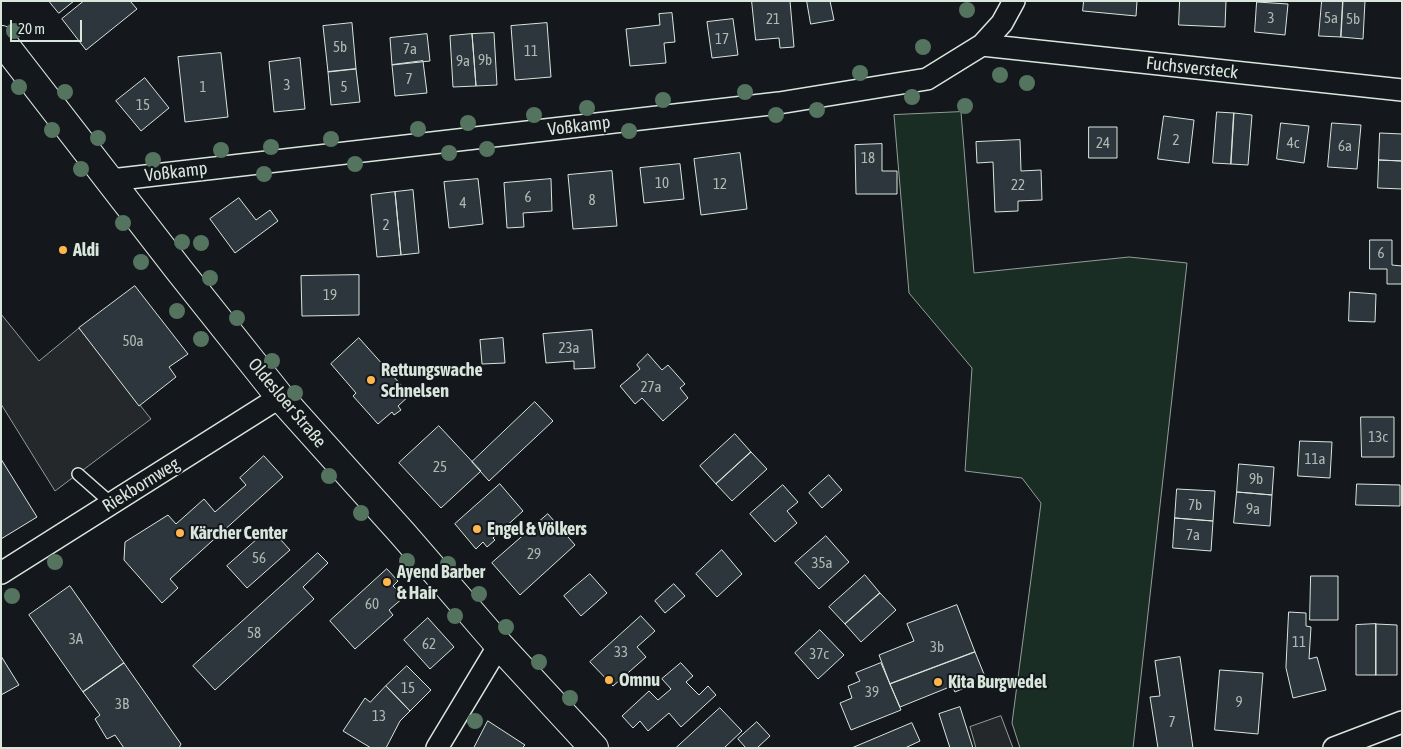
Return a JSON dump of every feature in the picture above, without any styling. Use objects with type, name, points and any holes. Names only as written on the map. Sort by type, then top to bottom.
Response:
[{"type":"main road","name":"Oldesloer Straße","points":[[1,40],[280,397],[403,534],[499,645],[594,748]]},
{"type":"street","name":"Voßkamp","points":[[111,180],[779,103],[927,78],[982,45],[1002,23],[1014,1]]},
{"type":"street","name":"Fuchsversteck","points":[[982,45],[1402,90]]},
{"type":"street","name":"Riekbornweg","points":[[1,573],[280,397]]},
{"type":"street","points":[[437,748],[499,645]]},
{"type":"street","points":[[1334,748],[1402,722]]},
{"type":"lane","points":[[78,474],[111,503]]},
{"type":"green space","points":[[961,112],[974,273],[1129,257],[1187,263],[1133,748],[1020,748],[1012,723],[1041,503],[1022,478],[965,471],[972,368],[909,293],[894,115]]},
{"type":"shaded area","points":[[1,314],[39,361],[79,328],[151,419],[55,491],[1,404]]},
{"type":"shaded area","points":[[1001,716],[1013,748],[976,748],[970,727]]},
{"type":"building","points":[[49,1],[74,1],[59,13]]},
{"type":"building","points":[[84,1],[130,1],[137,9],[86,50],[62,19]]},
{"type":"building","points":[[752,1],[790,1],[794,47],[780,48],[779,38],[756,40]]},
{"type":"building","points":[[807,1],[830,1],[834,20],[811,24]]},
{"type":"building","points":[[1084,1],[1137,1],[1136,16],[1083,11]]},
{"type":"building","points":[[1180,1],[1226,1],[1225,27],[1179,25]]},
{"type":"building","points":[[1322,1],[1343,1],[1341,37],[1319,36]]},
{"type":"building","points":[[1343,1],[1365,1],[1363,39],[1341,37]]},
{"type":"building","points":[[1257,2],[1288,4],[1285,35],[1255,32]]},
{"type":"building","points":[[672,13],[675,42],[664,43],[666,63],[630,66],[626,29],[660,25],[659,14]]},
{"type":"building","points":[[733,19],[738,55],[712,58],[707,22]]},
{"type":"building","points":[[352,23],[356,69],[328,72],[323,26]]},
{"type":"building","points":[[547,23],[551,77],[515,80],[511,26]]},
{"type":"building","points":[[494,33],[497,85],[476,86],[472,34]]},
{"type":"building","points":[[427,34],[430,61],[392,65],[390,38]]},
{"type":"building","points":[[472,34],[476,86],[453,87],[450,36]]},
{"type":"building","points":[[221,53],[228,117],[185,122],[178,57]]},
{"type":"building","points":[[300,58],[305,109],[274,112],[269,62]]},
{"type":"building","points":[[423,61],[427,93],[395,96],[392,65]]},
{"type":"building","points":[[356,69],[360,102],[331,105],[328,72]]},
{"type":"building","points":[[145,78],[169,108],[141,131],[116,101]]},
{"type":"building","points":[[1217,112],[1234,113],[1231,164],[1213,163]]},
{"type":"building","points":[[1234,113],[1252,115],[1248,165],[1231,164]]},
{"type":"building","points":[[1164,116],[1194,120],[1189,163],[1158,159]]},
{"type":"building","points":[[1281,123],[1309,126],[1304,163],[1277,159]]},
{"type":"building","points":[[1332,123],[1361,125],[1357,169],[1328,167]]},
{"type":"building","points":[[1089,127],[1117,127],[1117,158],[1089,158]]},
{"type":"building","points":[[1380,133],[1402,134],[1402,161],[1379,160]]},
{"type":"building","points":[[1020,140],[1021,171],[1041,170],[1042,200],[1018,201],[1018,211],[995,212],[993,162],[977,163],[976,142]]},
{"type":"building","points":[[882,144],[882,171],[897,171],[897,194],[856,194],[855,145]]},
{"type":"building","points":[[740,153],[747,209],[701,215],[694,159]]},
{"type":"building","points":[[1379,160],[1402,161],[1402,189],[1378,188]]},
{"type":"building","points":[[680,164],[684,199],[644,203],[640,168]]},
{"type":"building","points":[[612,171],[617,226],[573,229],[568,175]]},
{"type":"building","points":[[478,179],[483,224],[449,228],[444,182]]},
{"type":"building","points":[[551,179],[552,211],[523,213],[524,227],[507,228],[504,183]]},
{"type":"building","points":[[413,190],[419,253],[401,255],[395,192]]},
{"type":"building","points":[[395,192],[401,255],[377,257],[371,195]]},
{"type":"building","points":[[239,198],[256,220],[270,210],[278,221],[235,253],[210,219]]},
{"type":"building","points":[[1370,240],[1392,240],[1392,265],[1402,266],[1402,284],[1387,284],[1387,269],[1370,269]]},
{"type":"building","points":[[359,275],[359,315],[302,316],[301,276]]},
{"type":"building","points":[[135,286],[188,354],[169,367],[176,377],[139,406],[79,328]]},
{"type":"building","points":[[1350,292],[1376,294],[1375,322],[1349,321]]},
{"type":"building","points":[[592,330],[595,368],[574,369],[574,361],[546,363],[543,334]]},
{"type":"building","name":"Rettungswache Schnelsen","points":[[359,338],[410,395],[398,406],[401,410],[394,415],[392,412],[378,424],[353,396],[356,393],[331,364]]},
{"type":"building","points":[[503,338],[505,363],[482,364],[480,340]]},
{"type":"building","points":[[648,354],[662,370],[668,365],[685,384],[680,388],[688,398],[663,421],[642,398],[635,404],[620,386],[640,369],[637,365]]},
{"type":"building","points":[[535,402],[553,421],[489,481],[472,462]]},
{"type":"building","points":[[1361,417],[1394,417],[1394,457],[1362,457]]},
{"type":"building","points":[[439,426],[481,471],[441,508],[399,463]]},
{"type":"building","points":[[735,434],[751,452],[716,484],[700,466]]},
{"type":"building","points":[[1300,441],[1332,442],[1330,478],[1298,476]]},
{"type":"building","points":[[751,452],[767,469],[732,501],[716,484]]},
{"type":"building","name":"Kärcher Center","points":[[264,456],[283,477],[170,579],[178,588],[162,603],[124,560],[125,542],[168,515],[176,524],[204,499],[215,512],[246,485],[240,478]]},
{"type":"building","points":[[1,459],[37,517],[1,539]]},
{"type":"building","points":[[1239,464],[1274,467],[1272,495],[1237,492]]},
{"type":"building","points":[[829,475],[842,490],[822,508],[809,493]]},
{"type":"building","points":[[500,484],[523,511],[493,538],[495,540],[487,547],[483,542],[476,549],[455,524]]},
{"type":"building","points":[[1357,484],[1400,485],[1400,506],[1356,505]]},
{"type":"building","points":[[783,485],[798,502],[787,511],[797,523],[775,542],[750,514]]},
{"type":"building","points":[[1177,489],[1215,491],[1213,521],[1175,518]]},
{"type":"building","points":[[1237,492],[1272,495],[1270,526],[1234,523]]},
{"type":"building","points":[[548,514],[575,545],[520,595],[492,563]]},
{"type":"building","points":[[1175,518],[1213,521],[1211,551],[1173,548]]},
{"type":"building","points":[[270,528],[290,550],[247,588],[227,566]]},
{"type":"building","points":[[826,536],[849,562],[819,589],[795,563]]},
{"type":"building","points":[[722,550],[742,574],[717,597],[696,574]]},
{"type":"building","points":[[318,553],[328,563],[303,587],[314,599],[215,690],[193,666]]},
{"type":"building","points":[[387,569],[398,581],[393,586],[404,597],[389,610],[393,615],[355,649],[330,621]]},
{"type":"building","points":[[590,574],[607,593],[581,616],[564,596]]},
{"type":"building","points":[[865,575],[880,593],[845,624],[829,607]]},
{"type":"building","points":[[1311,576],[1338,576],[1338,620],[1310,620]]},
{"type":"building","points":[[674,584],[685,596],[665,613],[655,601]]},
{"type":"building","points":[[70,586],[124,663],[83,692],[29,615]]},
{"type":"building","points":[[880,593],[896,610],[861,642],[845,624]]},
{"type":"building","points":[[957,605],[975,652],[890,684],[879,655],[914,641],[907,624]]},
{"type":"building","points":[[1289,612],[1306,613],[1306,626],[1311,627],[1309,659],[1317,657],[1326,690],[1293,698],[1286,668]]},
{"type":"building","points":[[641,616],[655,631],[637,647],[646,657],[613,686],[590,662]]},
{"type":"building","points":[[428,618],[454,647],[430,669],[404,640]]},
{"type":"building","points":[[1376,624],[1397,625],[1397,675],[1376,675]]},
{"type":"building","points":[[1376,624],[1376,675],[1356,675],[1356,625]]},
{"type":"building","points":[[820,630],[844,655],[818,679],[795,653]]},
{"type":"building","name":"Kita Burgwedel","points":[[975,652],[986,679],[955,692],[952,686],[900,707],[890,684]]},
{"type":"building","points":[[1,656],[19,685],[1,695]]},
{"type":"building","points":[[1180,657],[1193,748],[1158,748],[1150,697],[1160,696],[1155,661]]},
{"type":"building","points":[[124,663],[181,744],[179,748],[124,748],[115,735],[107,739],[95,719],[100,715],[83,692]]},
{"type":"building","points":[[681,663],[693,676],[686,682],[699,695],[708,686],[716,695],[681,727],[669,713],[648,731],[640,721],[633,728],[622,716],[649,691],[658,700],[671,689],[662,679]]},
{"type":"building","points":[[881,663],[901,710],[851,730],[840,703],[852,698],[848,686],[860,681],[856,673]]},
{"type":"building","points":[[407,666],[431,690],[410,711],[386,686]]},
{"type":"building","points":[[1220,670],[1263,673],[1258,734],[1215,730]]},
{"type":"building","points":[[386,686],[410,711],[400,721],[386,748],[371,748],[343,731],[365,698],[370,702]]},
{"type":"building","points":[[960,707],[973,748],[950,748],[939,714]]},
{"type":"building","points":[[720,708],[742,731],[724,748],[676,748]]},
{"type":"building","points":[[488,721],[525,745],[522,748],[474,748]]},
{"type":"building","points":[[757,722],[770,736],[757,748],[746,748],[738,739]]},
{"type":"building","points":[[912,723],[920,741],[905,748],[852,748]]},
{"type":"place","name":"Aldi","points":[[63,250]]},
{"type":"place","name":"Rettungswache Schnelsen","points":[[371,380]]},
{"type":"place","name":"Engel & Völkers","points":[[477,529]]},
{"type":"place","name":"Kärcher Center","points":[[180,533]]},
{"type":"place","name":"Ayend Barber & Hair","points":[[387,582]]},
{"type":"place","name":"Omnu","points":[[609,680]]},
{"type":"place","name":"Kita Burgwedel","points":[[938,682]]}]
